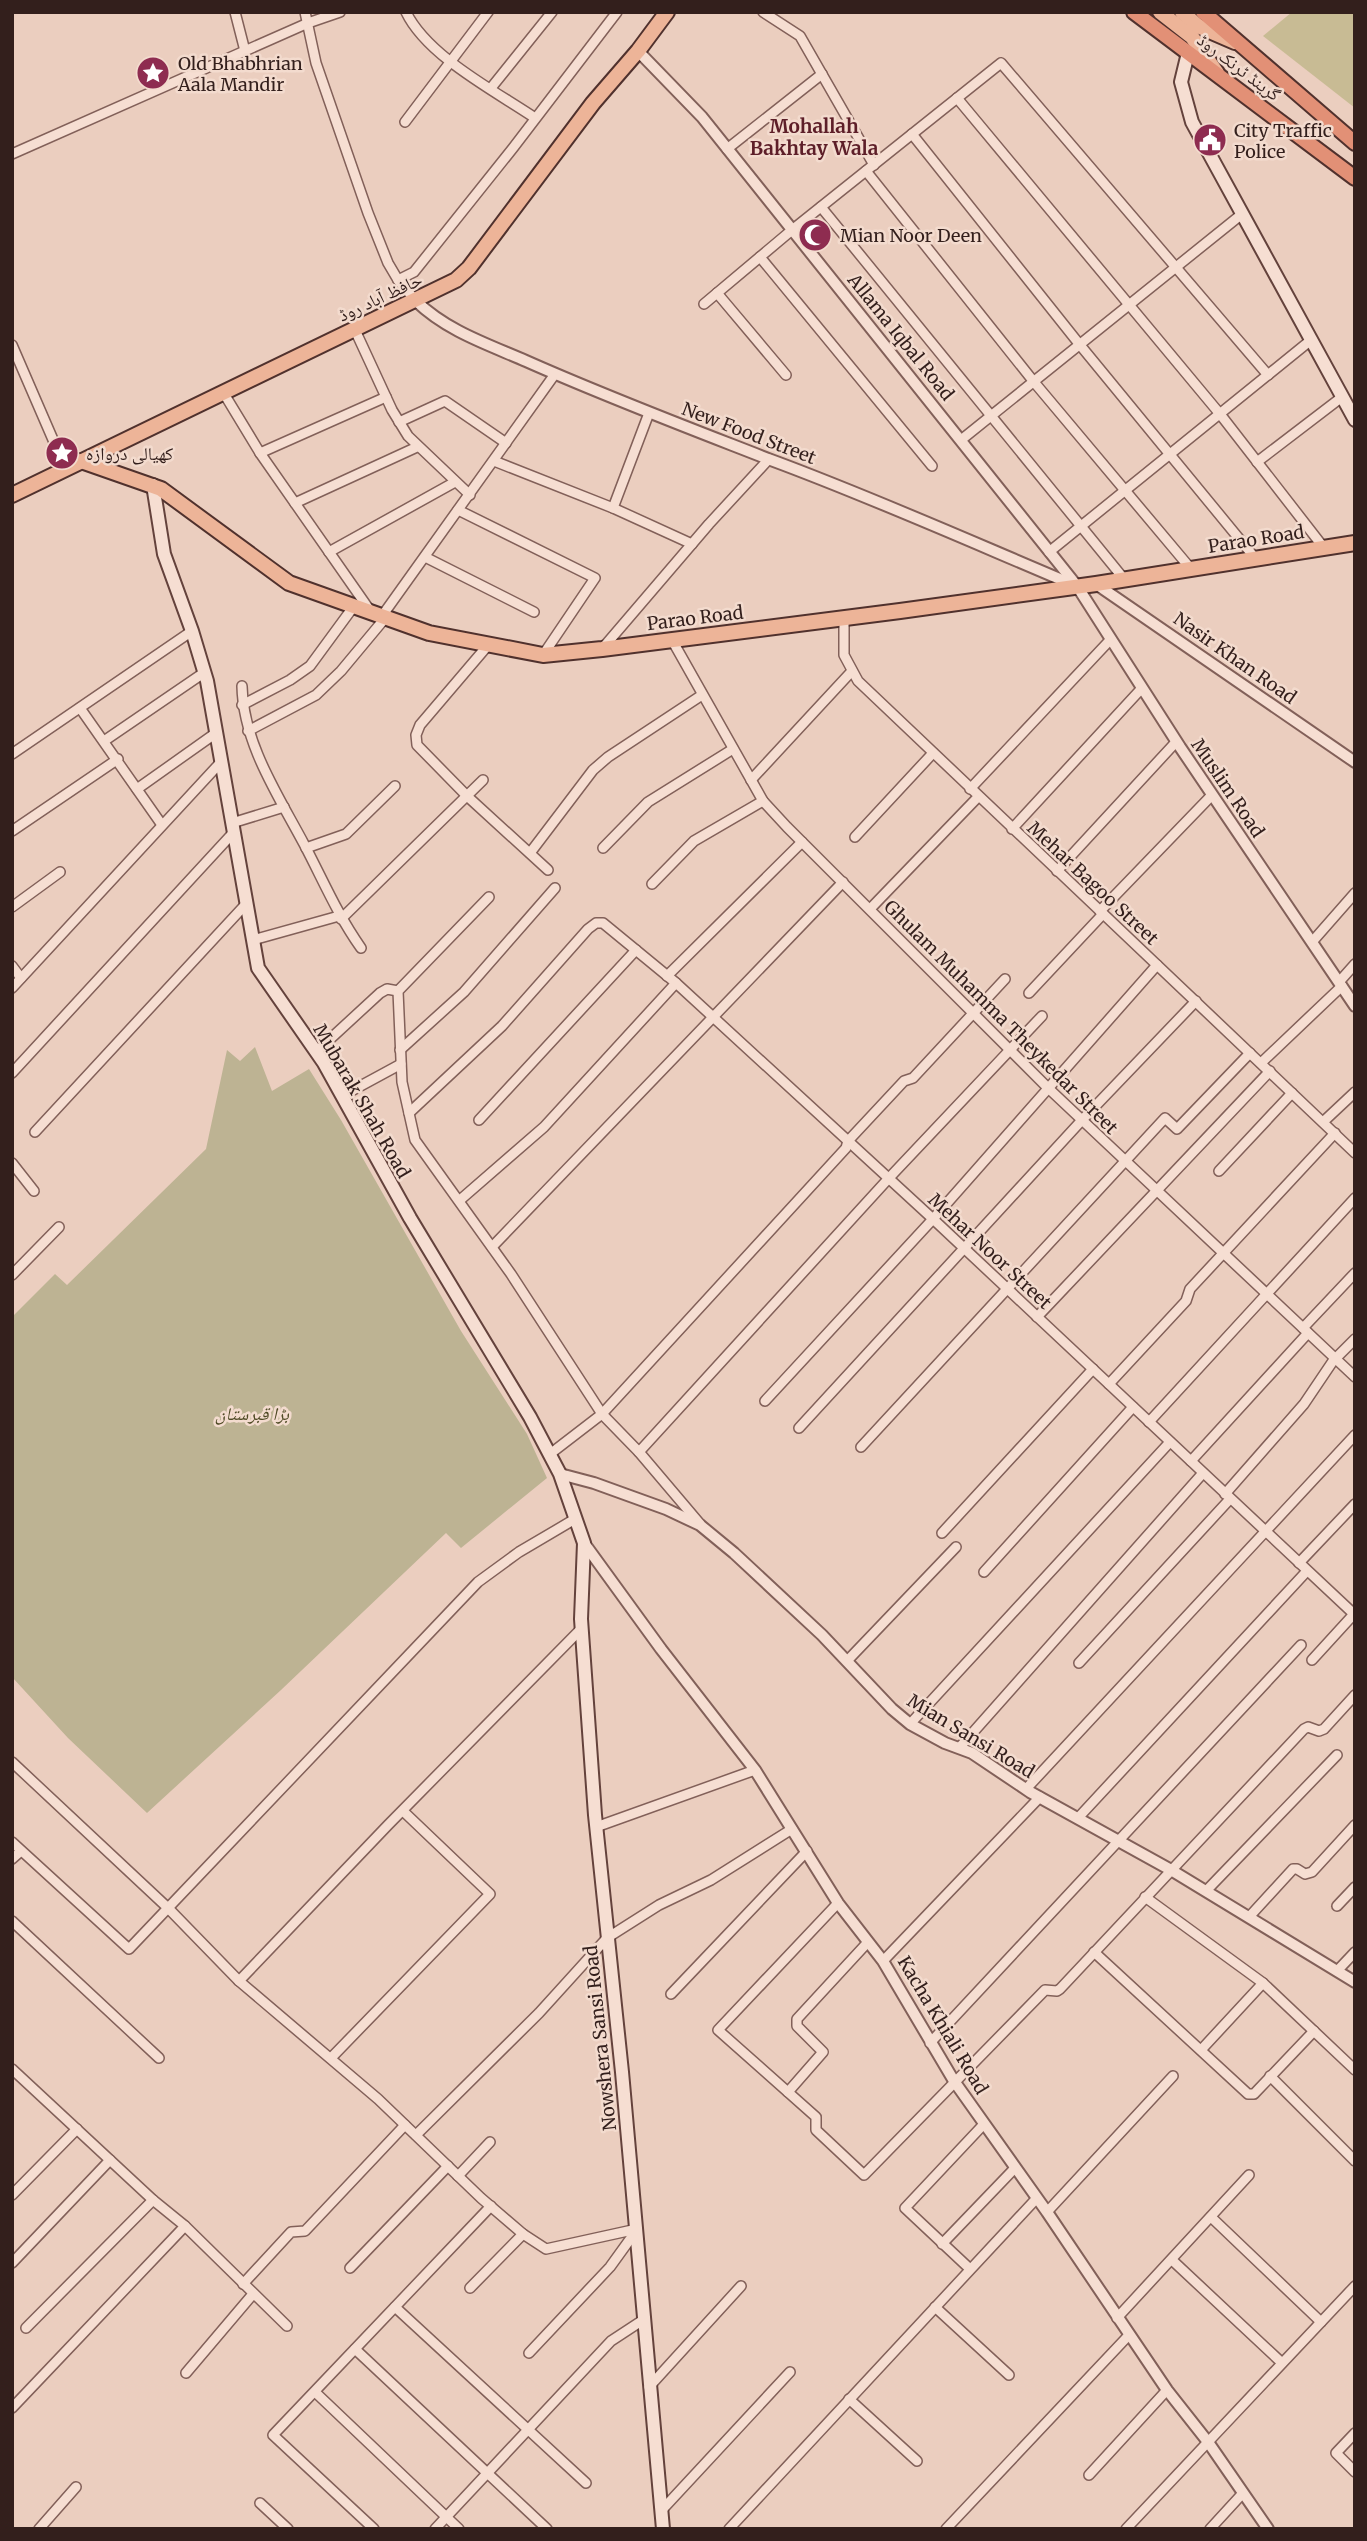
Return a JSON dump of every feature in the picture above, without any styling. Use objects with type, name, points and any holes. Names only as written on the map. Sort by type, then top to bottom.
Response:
[{"type":"highway","name":"گرینڈ ٹرنک روڈ","points":[[1134,12],[1355,178]]},
{"type":"highway","name":"گرینڈ ٹرنک روڈ","points":[[1203,12],[1355,143]]},
{"type":"main road","name":"حافظ آباد روڈ","points":[[12,495],[456,280],[469,268],[593,103],[638,51],[667,12]]},
{"type":"main road","points":[[1160,12],[1192,37],[1220,77]]},
{"type":"main road","points":[[1182,12],[1198,26],[1245,47]]},
{"type":"main road","points":[[1188,52],[1181,82],[1192,122],[1355,420]]},
{"type":"main road","name":"Parao Road","points":[[75,464],[153,485],[289,583],[429,633],[543,655],[1096,584],[1355,543]]},
{"type":"main road","name":"Mubarak Shah Road","points":[[153,485],[164,554],[205,672],[258,968],[316,1052],[410,1218],[530,1417],[560,1474],[584,1543]]},
{"type":"main road","name":"Nowshera Sansi Road","points":[[584,1543],[581,1629],[596,1827],[637,2229],[663,2529]]},
{"type":"street","points":[[235,12],[245,51]]},
{"type":"street","points":[[305,12],[316,63],[388,263],[416,301]]},
{"type":"street","points":[[12,154],[307,23],[340,12]]},
{"type":"street","points":[[406,12],[419,35],[451,61],[535,117]]},
{"type":"street","points":[[405,122],[488,12]]},
{"type":"street","points":[[491,88],[552,12]]},
{"type":"street","points":[[398,280],[414,272],[617,12]]},
{"type":"street","points":[[763,12],[800,36],[870,168],[1034,382],[1191,569]]},
{"type":"street","name":"Allama Iqbal Road","points":[[638,51],[692,107],[727,149],[1077,586]]},
{"type":"street","points":[[704,304],[1001,63],[1268,375]]},
{"type":"street","points":[[727,149],[821,74]]},
{"type":"street","points":[[957,98],[1220,414],[1324,548]]},
{"type":"street","points":[[912,134],[1255,558]]},
{"type":"street","points":[[821,207],[1124,579]]},
{"type":"street","points":[[961,440],[1242,215]]},
{"type":"street","points":[[760,257],[932,466]]},
{"type":"street","points":[[717,293],[786,375]]},
{"type":"street","name":"New Food Street","points":[[416,301],[455,332],[1077,586]]},
{"type":"street","points":[[355,330],[399,422],[417,447],[470,495]]},
{"type":"street","points":[[1049,552],[1311,340]]},
{"type":"street","points":[[12,345],[54,442],[75,464]]},
{"type":"street","points":[[248,731],[316,695],[341,671],[555,374]]},
{"type":"street","points":[[223,393],[260,453],[329,552],[380,615]]},
{"type":"street","points":[[260,453],[386,397]]},
{"type":"street","points":[[1257,462],[1342,397]]},
{"type":"street","points":[[399,422],[446,401],[506,443]]},
{"type":"street","points":[[613,508],[649,413]]},
{"type":"street","points":[[295,503],[417,447]]},
{"type":"street","points":[[601,649],[769,459]]},
{"type":"street","points":[[494,461],[613,508],[692,544]]},
{"type":"street","points":[[329,552],[455,482]]},
{"type":"street","points":[[458,510],[595,578],[543,655]]},
{"type":"street","points":[[425,557],[534,612]]},
{"type":"street","name":"Nasir Khan Road","points":[[1096,584],[1355,762]]},
{"type":"street","name":"Muslim Road","points":[[1077,586],[1176,742],[1355,1006]]},
{"type":"street","points":[[242,705],[290,680],[310,666],[354,606]]},
{"type":"street","name":"Mehar Bagoo Street","points":[[844,618],[844,655],[858,681],[1355,1153]]},
{"type":"street","points":[[12,754],[192,631]]},
{"type":"street","points":[[970,789],[1111,639]]},
{"type":"street","name":"Ghulam Muhamma Theykedar Street","points":[[671,640],[763,801],[1010,1051],[1355,1377]]},
{"type":"street","points":[[489,644],[427,715],[416,735],[418,745],[467,796],[548,870]]},
{"type":"street","points":[[751,780],[852,671]]},
{"type":"street","points":[[104,741],[205,672]]},
{"type":"street","points":[[242,686],[242,705],[248,731],[340,918],[361,948]]},
{"type":"street","points":[[1012,829],[1142,688]]},
{"type":"street","points":[[530,853],[593,770],[608,757],[702,695]]},
{"type":"street","points":[[80,708],[162,825]]},
{"type":"street","points":[[137,789],[216,733]]},
{"type":"street","points":[[1057,871],[1176,742]]},
{"type":"street","points":[[603,848],[648,802],[733,749]]},
{"type":"street","points":[[855,837],[933,753]]},
{"type":"street","points":[[12,831],[118,759]]},
{"type":"street","points":[[12,988],[221,762]]},
{"type":"street","points":[[253,940],[340,918],[483,780]]},
{"type":"street","points":[[306,848],[346,834],[395,786]]},
{"type":"street","points":[[1029,993],[1212,795]]},
{"type":"street","points":[[870,909],[978,797]]},
{"type":"street","points":[[652,884],[694,841],[763,801]]},
{"type":"street","points":[[12,1073],[232,828],[284,807]]},
{"type":"street","points":[[667,976],[802,842]]},
{"type":"street","points":[[12,907],[60,872]]},
{"type":"street","points":[[492,1247],[843,882]]},
{"type":"street","points":[[400,1050],[464,992],[555,888]]},
{"type":"street","points":[[1312,942],[1355,892]]},
{"type":"street","points":[[489,897],[398,991],[402,1082],[415,1140],[460,1200],[602,1414],[639,1452],[700,1525]]},
{"type":"street","points":[[35,1132],[246,904]]},
{"type":"street","name":"Mehar Noor Street","points":[[409,1113],[502,1026],[596,923],[603,923],[676,983],[889,1178],[1354,1614]]},
{"type":"street","points":[[479,1120],[636,950]]},
{"type":"street","points":[[1261,1063],[1340,984],[1355,964]]},
{"type":"street","points":[[765,1401],[933,1219],[1157,965]]},
{"type":"street","points":[[12,966],[21,978]]},
{"type":"street","points":[[550,1454],[602,1414],[846,1148],[848,1141],[904,1081],[913,1078],[1005,979]]},
{"type":"street","points":[[460,1200],[544,1127],[676,983]]},
{"type":"street","points":[[316,1052],[380,993],[387,989],[398,991]]},
{"type":"street","points":[[799,1428],[1196,1001]]},
{"type":"street","points":[[639,1452],[889,1178],[1042,1016]]},
{"type":"street","points":[[861,1447],[1165,1118],[1177,1129],[1250,1053]]},
{"type":"street","points":[[342,1096],[401,1064]]},
{"type":"street","points":[[1037,1317],[1270,1071]]},
{"type":"street","points":[[1323,1122],[1355,1092]]},
{"type":"street","points":[[1219,1171],[1292,1093]]},
{"type":"street","points":[[1109,1384],[1186,1301],[1190,1289],[1335,1133]]},
{"type":"street","points":[[12,1163],[34,1191]]},
{"type":"street","points":[[12,1180],[21,1174]]},
{"type":"street","points":[[1149,1422],[1355,1198]]},
{"type":"street","points":[[12,1275],[59,1227]]},
{"type":"street","points":[[1191,1461],[1355,1273]]},
{"type":"street","points":[[1079,1663],[1228,1496],[1304,1404],[1336,1359],[1355,1339]]},
{"type":"street","points":[[942,1533],[1093,1369]]},
{"type":"street","points":[[984,1572],[1133,1407]]},
{"type":"street","points":[[1026,1789],[1355,1435]]},
{"type":"street","points":[[910,1724],[1170,1442]]},
{"type":"street","points":[[960,1747],[1203,1473]]},
{"type":"street","name":"Mian Sansi Road","points":[[560,1474],[594,1483],[666,1509],[700,1525],[744,1562],[910,1724],[945,1743],[960,1747],[1026,1789],[1171,1870],[1355,1983]]},
{"type":"street","points":[[1299,1563],[1355,1504]]},
{"type":"street","points":[[12,1842],[129,1950],[478,1582],[519,1552],[575,1519]]},
{"type":"street","name":"Kacha Khiali Road","points":[[584,1543],[661,1649],[755,1770],[838,1903],[883,1961],[954,2081],[1047,2212],[1116,2318],[1208,2442],[1268,2529]]},
{"type":"street","points":[[847,1661],[956,1547]]},
{"type":"street","points":[[1078,1818],[1307,1571]]},
{"type":"street","points":[[1312,1660],[1354,1614]]},
{"type":"street","points":[[239,1980],[581,1629]]},
{"type":"street","points":[[930,2043],[1301,1644]]},
{"type":"street","points":[[838,1903],[718,2029],[816,2117],[816,2130],[864,2175],[1045,1990],[1060,1989],[1304,1729],[1324,1729],[1355,1695]]},
{"type":"street","points":[[1206,1891],[1337,1755]]},
{"type":"street","points":[[12,1762],[168,1908],[239,1980],[405,2124],[523,2234],[546,2249],[637,2229]]},
{"type":"street","points":[[596,1827],[755,1770]]},
{"type":"street","points":[[883,1961],[1040,1797]]},
{"type":"street","points":[[331,2058],[490,1894],[402,1811]]},
{"type":"street","points":[[1249,1917],[1293,1869],[1305,1874],[1312,1872],[1355,1825]]},
{"type":"street","points":[[416,2135],[539,2014],[607,1938],[659,1906],[703,1885],[792,1829]]},
{"type":"street","points":[[12,1859],[22,1851]]},
{"type":"street","points":[[671,1994],[807,1851]]},
{"type":"street","points":[[1337,1906],[1355,1887]]},
{"type":"street","points":[[1145,1897],[1263,1983],[1355,2070]]},
{"type":"street","points":[[12,1921],[159,2058]]},
{"type":"street","points":[[788,2092],[823,2052],[797,2026],[797,2019],[868,1942]]},
{"type":"street","points":[[1094,1952],[1248,2094],[1254,2094],[1314,2031]]},
{"type":"street","points":[[1337,1971],[1355,1952]]},
{"type":"street","points":[[1201,2050],[1263,1983]]},
{"type":"street","points":[[12,2069],[153,2200],[185,2226],[287,2326]]},
{"type":"street","points":[[1047,2212],[1173,2076]]},
{"type":"street","points":[[1270,2076],[1355,2161]]},
{"type":"street","points":[[243,2284],[291,2232],[305,2231],[405,2124]]},
{"type":"street","points":[[970,2269],[905,2208],[984,2124]]},
{"type":"street","points":[[12,2195],[77,2129]]},
{"type":"street","points":[[458,2176],[491,2142]]},
{"type":"street","points":[[12,2263],[110,2160]]},
{"type":"street","points":[[350,2268],[448,2166]]},
{"type":"street","points":[[943,2244],[1015,2168]]},
{"type":"street","points":[[1116,2318],[1249,2175]]},
{"type":"street","points":[[729,2529],[1036,2199]]},
{"type":"street","points":[[26,2328],[153,2200]]},
{"type":"street","points":[[374,2529],[273,2435],[491,2206]]},
{"type":"street","points":[[1211,2217],[1321,2322]]},
{"type":"street","points":[[12,2407],[185,2226]]},
{"type":"street","points":[[529,2353],[610,2267],[637,2229]]},
{"type":"street","points":[[470,2288],[523,2234]]},
{"type":"street","points":[[1172,2260],[1282,2363]]},
{"type":"street","points":[[649,2387],[741,2286]]},
{"type":"street","points":[[1126,2529],[1355,2286]]},
{"type":"street","points":[[186,2372],[253,2294]]},
{"type":"street","points":[[396,2307],[586,2483]]},
{"type":"street","points":[[935,2307],[1009,2375]]},
{"type":"street","points":[[435,2529],[611,2341],[643,2319]]},
{"type":"street","points":[[946,2529],[1129,2335]]},
{"type":"street","points":[[355,2349],[547,2529]]},
{"type":"street","points":[[661,2511],[790,2372]]},
{"type":"street","points":[[1089,2475],[1167,2390]]},
{"type":"street","points":[[315,2392],[459,2529]]},
{"type":"street","points":[[849,2399],[917,2461]]},
{"type":"street","points":[[1355,2434],[1336,2454],[1355,2472]]},
{"type":"street","points":[[39,2529],[76,2487]]},
{"type":"street","points":[[1210,2529],[1243,2493]]},
{"type":"street","points":[[260,2502],[288,2529]]},
{"type":"shaded area","points":[[1292,12],[1355,12],[1355,108],[1263,36]]},
{"type":"green space","name":"بڑا قبرستان","points":[[255,1047],[272,1091],[309,1069],[461,1331],[527,1434],[547,1478],[461,1548],[446,1533],[147,1813],[68,1738],[12,1677],[12,1317],[55,1274],[67,1285],[206,1149],[227,1050],[240,1061]]},
{"type":"place","name":"Old Bhabhrian Aala Mandir","points":[[153,73]]},
{"type":"place","name":"City Traffic Police","points":[[1210,140]]},
{"type":"place","name":"Mian Noor Deen","points":[[815,235]]},
{"type":"place","name":"کھیالی دروازہ","points":[[62,453]]},
{"type":"district","name":"Mohallah Bakhtay Wala","points":[[814,137]]}]
